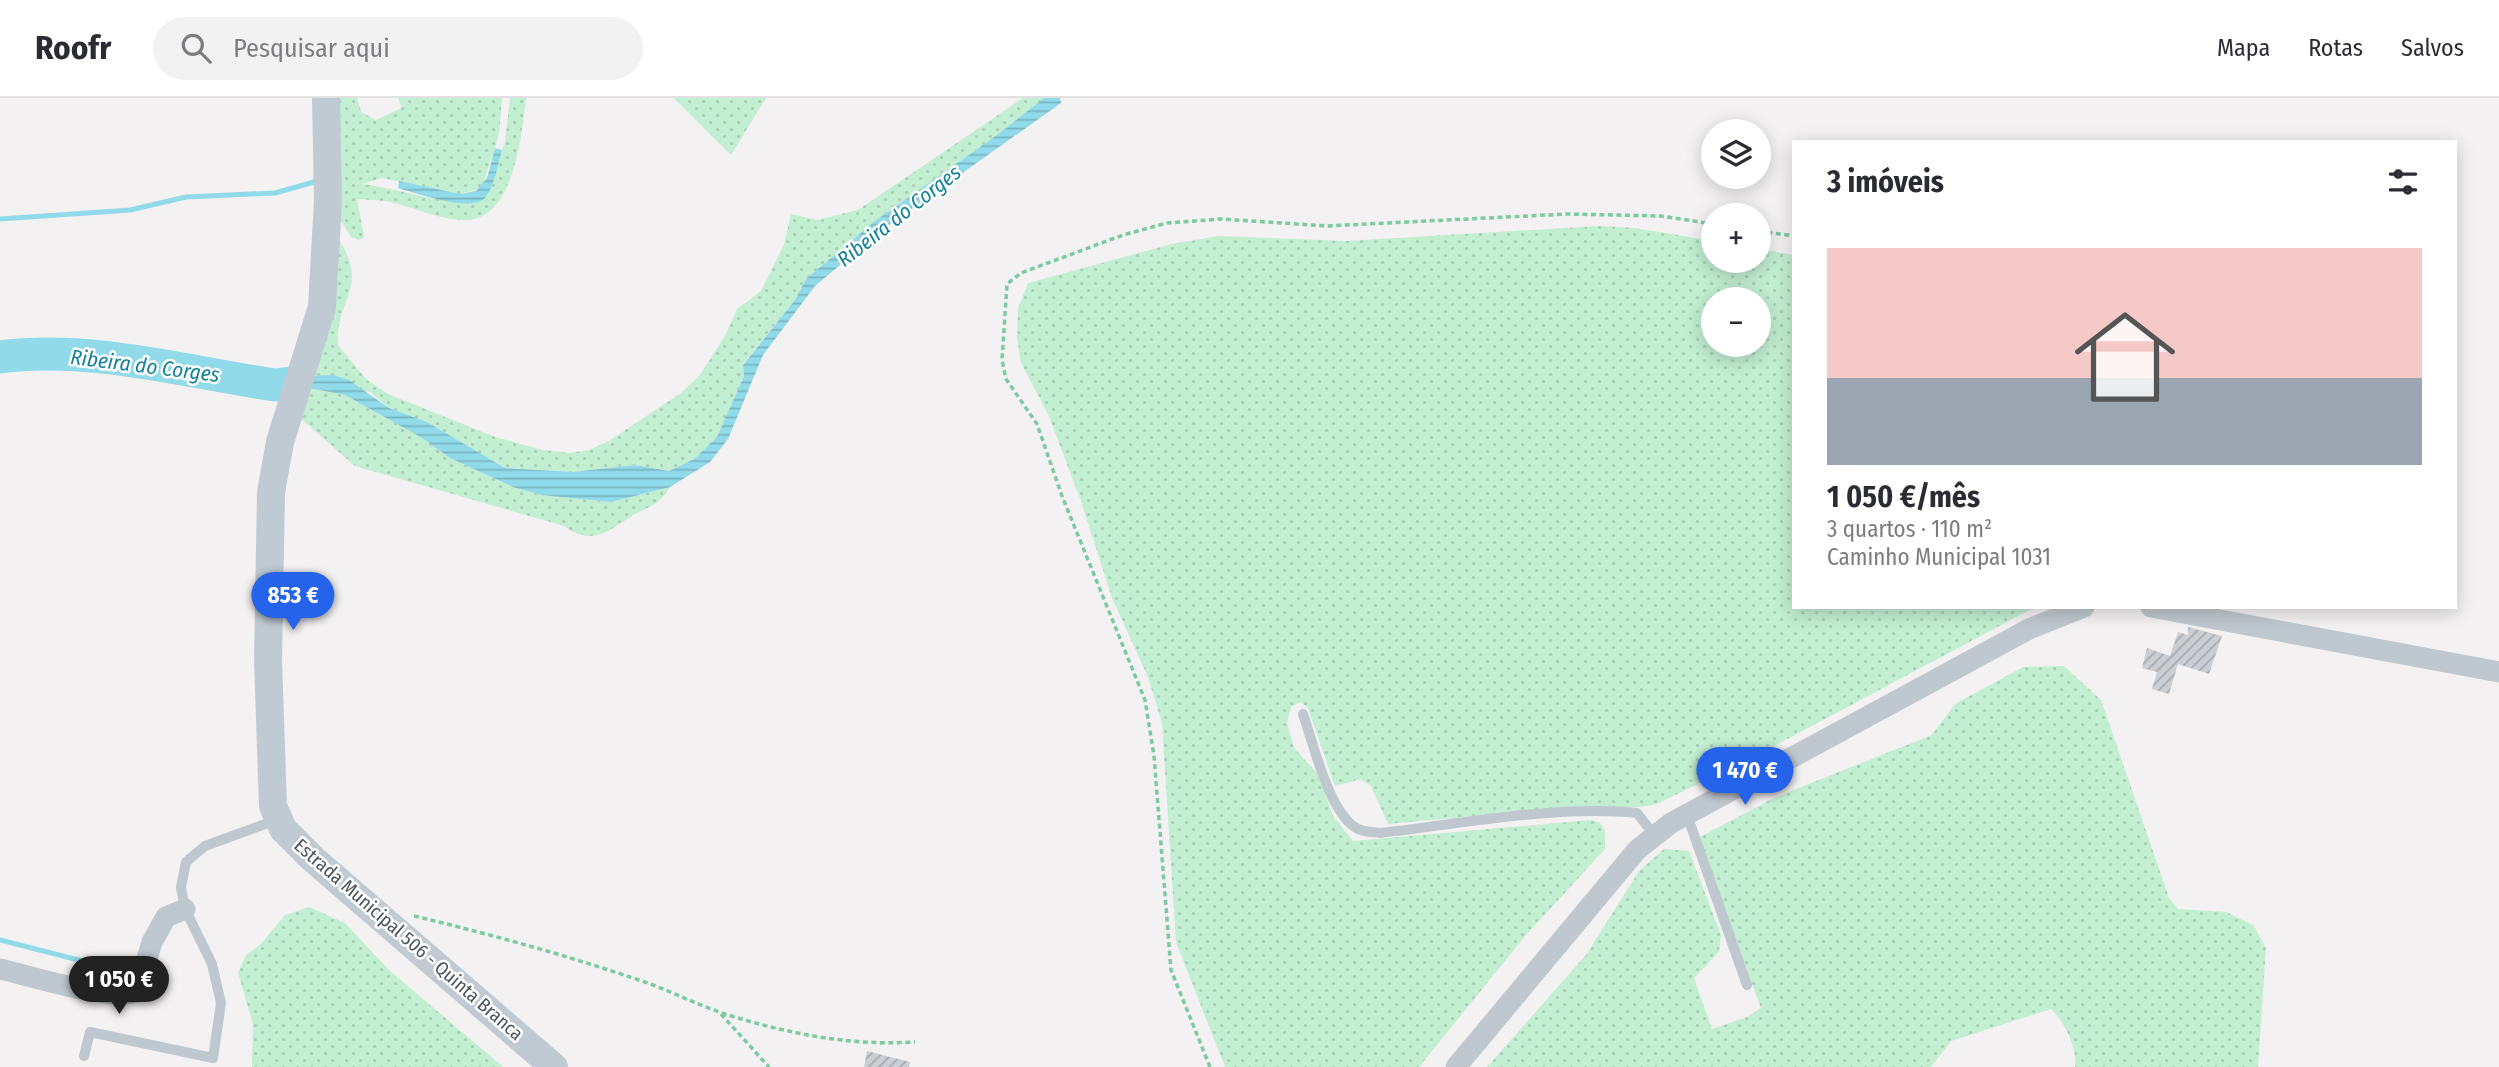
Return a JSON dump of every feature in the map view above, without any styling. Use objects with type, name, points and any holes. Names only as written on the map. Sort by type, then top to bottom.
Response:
[{"type":"main road","name":"Estrada Municipal 506 - Quinta Branca","points":[[326,98],[328,201],[322,307],[280,442],[271,492],[269,772],[273,806],[283,829],[313,859],[554,1067]]},
{"type":"street","points":[[1456,1067],[1637,849],[1687,815],[2029,629],[2079,609]]},
{"type":"street","points":[[2176,610],[2499,671]]},
{"type":"street","points":[[0,969],[104,993],[123,996],[137,992],[152,942],[166,917],[185,909]]},
{"type":"lane","points":[[1303,714],[1329,789],[1344,817],[1359,830],[1380,833],[1561,813],[1618,811],[1637,813],[1655,836]]},
{"type":"lane","points":[[1687,815],[1747,985]]},
{"type":"lane","points":[[84,1056],[90,1032],[212,1062],[221,1003],[212,964],[185,909],[181,887],[186,862],[205,846],[279,819]]},
{"type":"path","points":[[1210,1067],[1171,970],[1154,756],[1146,700],[1062,496],[1037,424],[1006,379],[1002,360],[1007,284],[1021,272],[1123,235],[1167,223],[1222,219],[1327,226],[1567,214],[1661,216],[1701,222]]},
{"type":"path","points":[[1771,233],[1792,236]]},
{"type":"path","points":[[412,915],[640,980],[719,1011],[807,1037],[873,1044],[915,1042]]},
{"type":"path","points":[[719,1011],[769,1067]]},
{"type":"green space","points":[[335,98],[357,98],[361,112],[376,120],[402,108],[398,98],[502,98],[499,134],[482,188],[460,194],[382,178],[361,184],[463,202],[487,195],[505,142],[510,98],[526,98],[518,151],[506,190],[484,216],[468,220],[440,217],[390,202],[357,199],[364,237],[359,240],[351,237],[337,215]]},
{"type":"green space","points":[[674,98],[766,98],[731,155]]},
{"type":"green space","points":[[1023,98],[1044,98],[997,135],[875,221],[806,279],[795,300],[743,364],[744,376],[717,437],[694,459],[669,471],[635,465],[573,472],[504,468],[427,422],[389,408],[370,392],[313,376],[338,277],[339,240],[348,256],[352,282],[338,329],[338,345],[367,380],[388,394],[495,437],[543,450],[570,453],[589,450],[609,441],[681,393],[700,375],[725,336],[737,309],[761,291],[784,245],[791,214],[817,220],[858,210]]},
{"type":"green space","points":[[1600,226],[1635,228],[1701,239],[1701,273],[1771,273],[1771,251],[1792,255],[1792,609],[2031,609],[1761,753],[1657,804],[1641,807],[1562,808],[1388,824],[1371,786],[1361,779],[1335,786],[1308,708],[1301,702],[1291,707],[1287,722],[1294,748],[1317,773],[1333,816],[1353,841],[1591,820],[1600,823],[1605,831],[1605,849],[1526,935],[1419,1067],[1225,1067],[1176,942],[1162,723],[1148,677],[1112,598],[1081,501],[1048,414],[1021,363],[1017,337],[1018,309],[1028,283],[1172,244],[1219,236],[1346,241]]},
{"type":"green space","points":[[309,388],[345,395],[422,438],[450,458],[513,487],[541,495],[611,502],[670,487],[658,502],[607,531],[592,536],[583,535],[564,526],[355,466],[300,418]]},
{"type":"green space","points":[[2064,666],[2101,700],[2169,898],[2178,909],[2226,912],[2253,925],[2266,948],[2258,1067],[2075,1067],[2069,1035],[2051,1009],[1951,1041],[1931,1067],[1487,1067],[1586,955],[1639,871],[1664,849],[1689,851],[1721,935],[1719,952],[1694,978],[1712,1029],[1747,1017],[1761,1008],[1698,838],[1776,797],[1932,735],[1955,704],[2023,667]]},
{"type":"green space","points":[[309,907],[345,923],[390,971],[503,1067],[252,1067],[253,1024],[238,973],[246,955],[260,945],[285,915]]},
{"type":"water","points":[[1044,98],[1060,98],[1061,103],[882,230],[815,286],[763,355],[728,439],[710,462],[670,487],[611,502],[541,495],[513,487],[450,458],[422,438],[345,395],[309,388],[312,376],[333,375],[349,380],[389,408],[427,422],[505,468],[573,472],[635,465],[669,471],[694,459],[717,437],[744,376],[743,365],[795,300],[806,279],[875,221],[997,135]]},
{"type":"water","points":[[495,148],[502,150],[495,175],[485,198],[478,202],[456,203],[398,188],[399,181],[460,194],[476,191],[487,178]]},
{"type":"building","points":[[2188,627],[2222,636],[2209,674],[2178,664],[2169,694],[2152,689],[2157,672],[2142,668],[2147,648],[2170,656],[2178,632],[2188,635]]},
{"type":"building","points":[[867,1051],[910,1062],[909,1067],[864,1067]]},
{"type":"waterway","points":[[0,219],[130,210],[186,197],[275,193],[314,182]]},
{"type":"waterway","name":"Ribeira do Corges","points":[[0,357],[34,354],[103,357],[275,385],[291,383]]},
{"type":"waterway","points":[[0,940],[137,975]]}]
